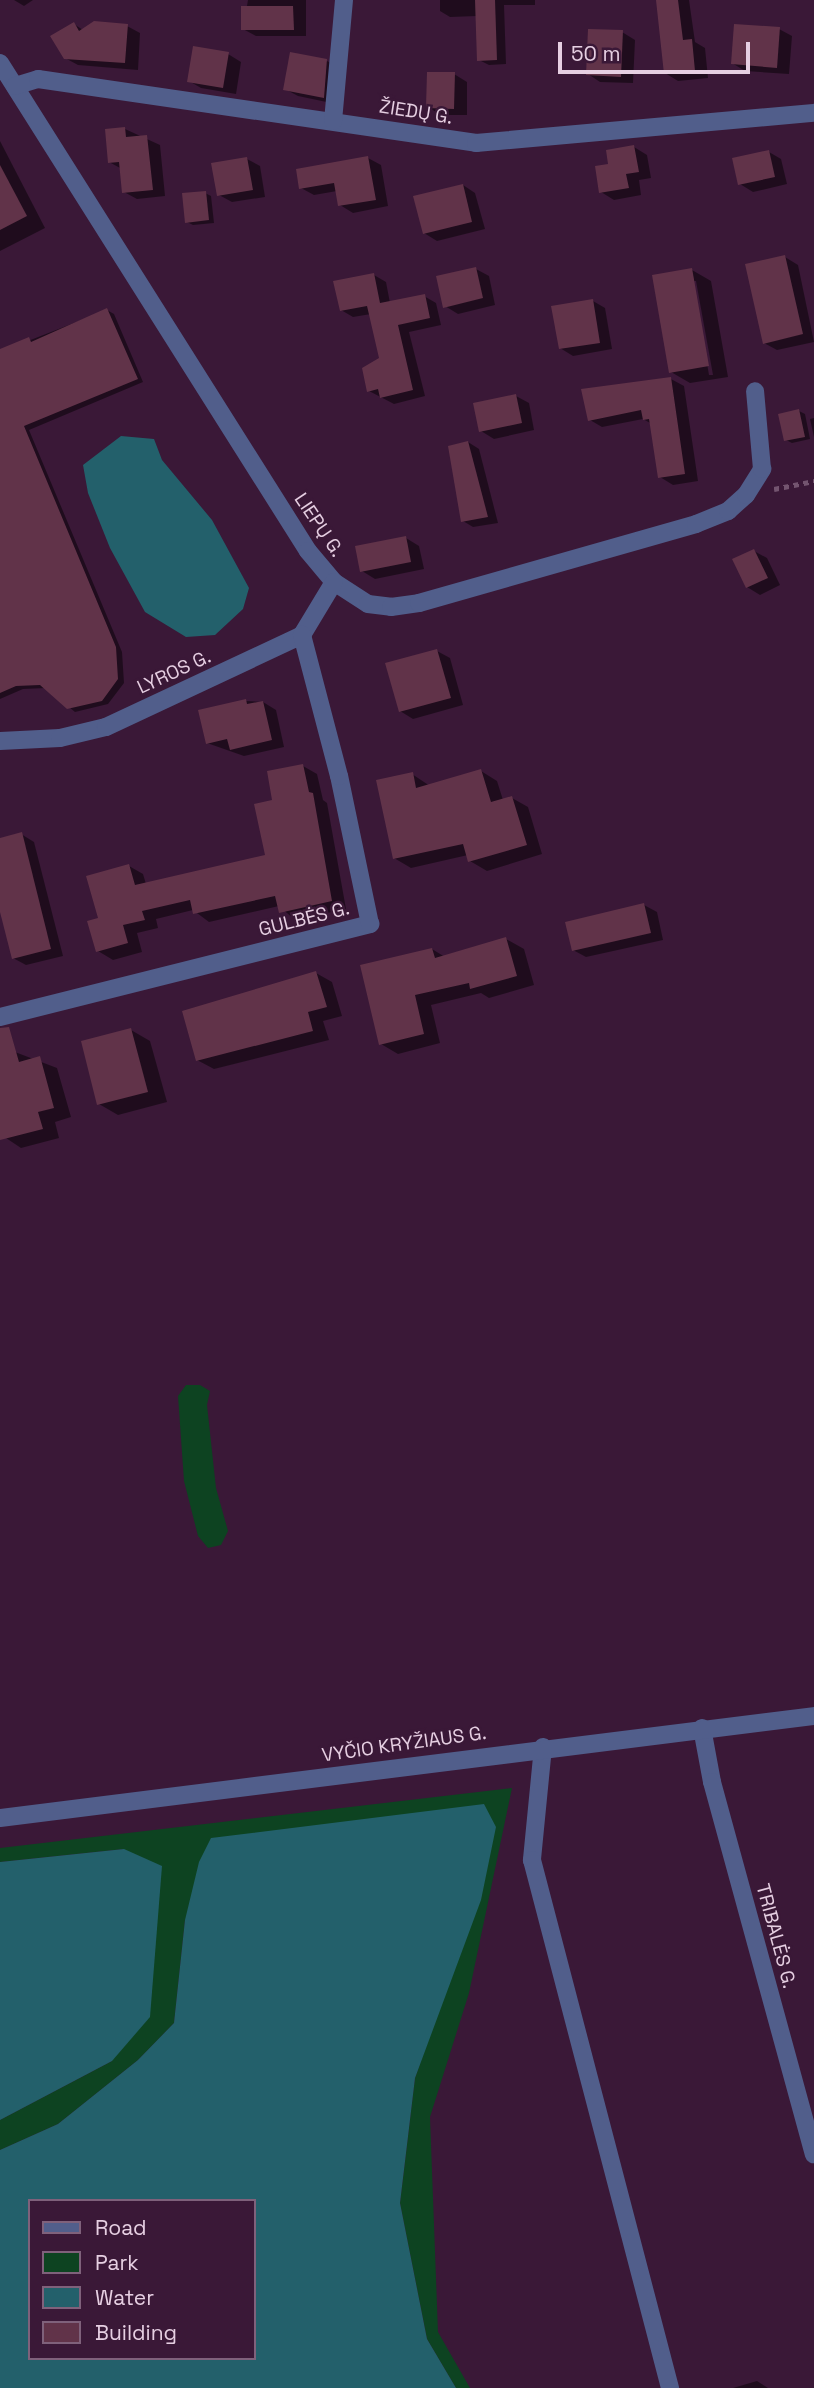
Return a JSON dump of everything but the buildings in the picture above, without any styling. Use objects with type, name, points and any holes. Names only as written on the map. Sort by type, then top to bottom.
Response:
[{"type":"street","points":[[333,121],[344,0]]},
{"type":"street","name":"LIEPŲ G.","points":[[0,62],[308,551],[334,582],[368,604],[419,603],[696,524],[728,511],[746,495],[762,469],[755,391]]},
{"type":"street","name":"ŽIEDŲ G.","points":[[15,86],[38,79],[476,143],[814,113]]},
{"type":"street","points":[[302,635],[334,582]]},
{"type":"street","name":"LYROS G.","points":[[0,741],[60,738],[106,727],[302,635]]},
{"type":"street","name":"GULBĖS G.","points":[[0,1017],[370,924],[340,776],[302,635]]},
{"type":"street","name":"VYČIO KRYŽIAUS G.","points":[[0,1818],[543,1747],[814,1716]]},
{"type":"street","name":"TRIBALĖS G.","points":[[702,1728],[712,1782],[814,2154]]},
{"type":"street","points":[[543,1747],[531,1860],[670,2388]]},
{"type":"path","points":[[746,495],[814,481]]},
{"type":"green space","points":[[186,1385],[200,1385],[210,1391],[207,1405],[216,1488],[228,1531],[221,1545],[208,1548],[198,1536],[184,1481],[178,1396]]},
{"type":"green space","points":[[512,1788],[469,1993],[430,2117],[438,2332],[470,2388],[456,2388],[427,2339],[400,2203],[415,2078],[446,1989],[185,1920],[174,2023],[138,2060],[58,2124],[0,2150],[0,2120],[112,2061],[124,1849],[0,1862],[0,1848]]},
{"type":"water","points":[[121,436],[154,439],[162,460],[212,520],[249,588],[243,609],[215,635],[186,637],[145,612],[110,548],[88,493],[83,465]]},
{"type":"water","points":[[484,1804],[496,1827],[481,1900],[415,2078],[400,2203],[427,2339],[456,2388],[0,2388],[0,2150],[58,2124],[138,2060],[174,2023],[185,1920],[199,1862],[211,1838]]},
{"type":"water","points":[[124,1849],[162,1866],[150,2017],[112,2061],[0,2120],[0,1862]]}]
